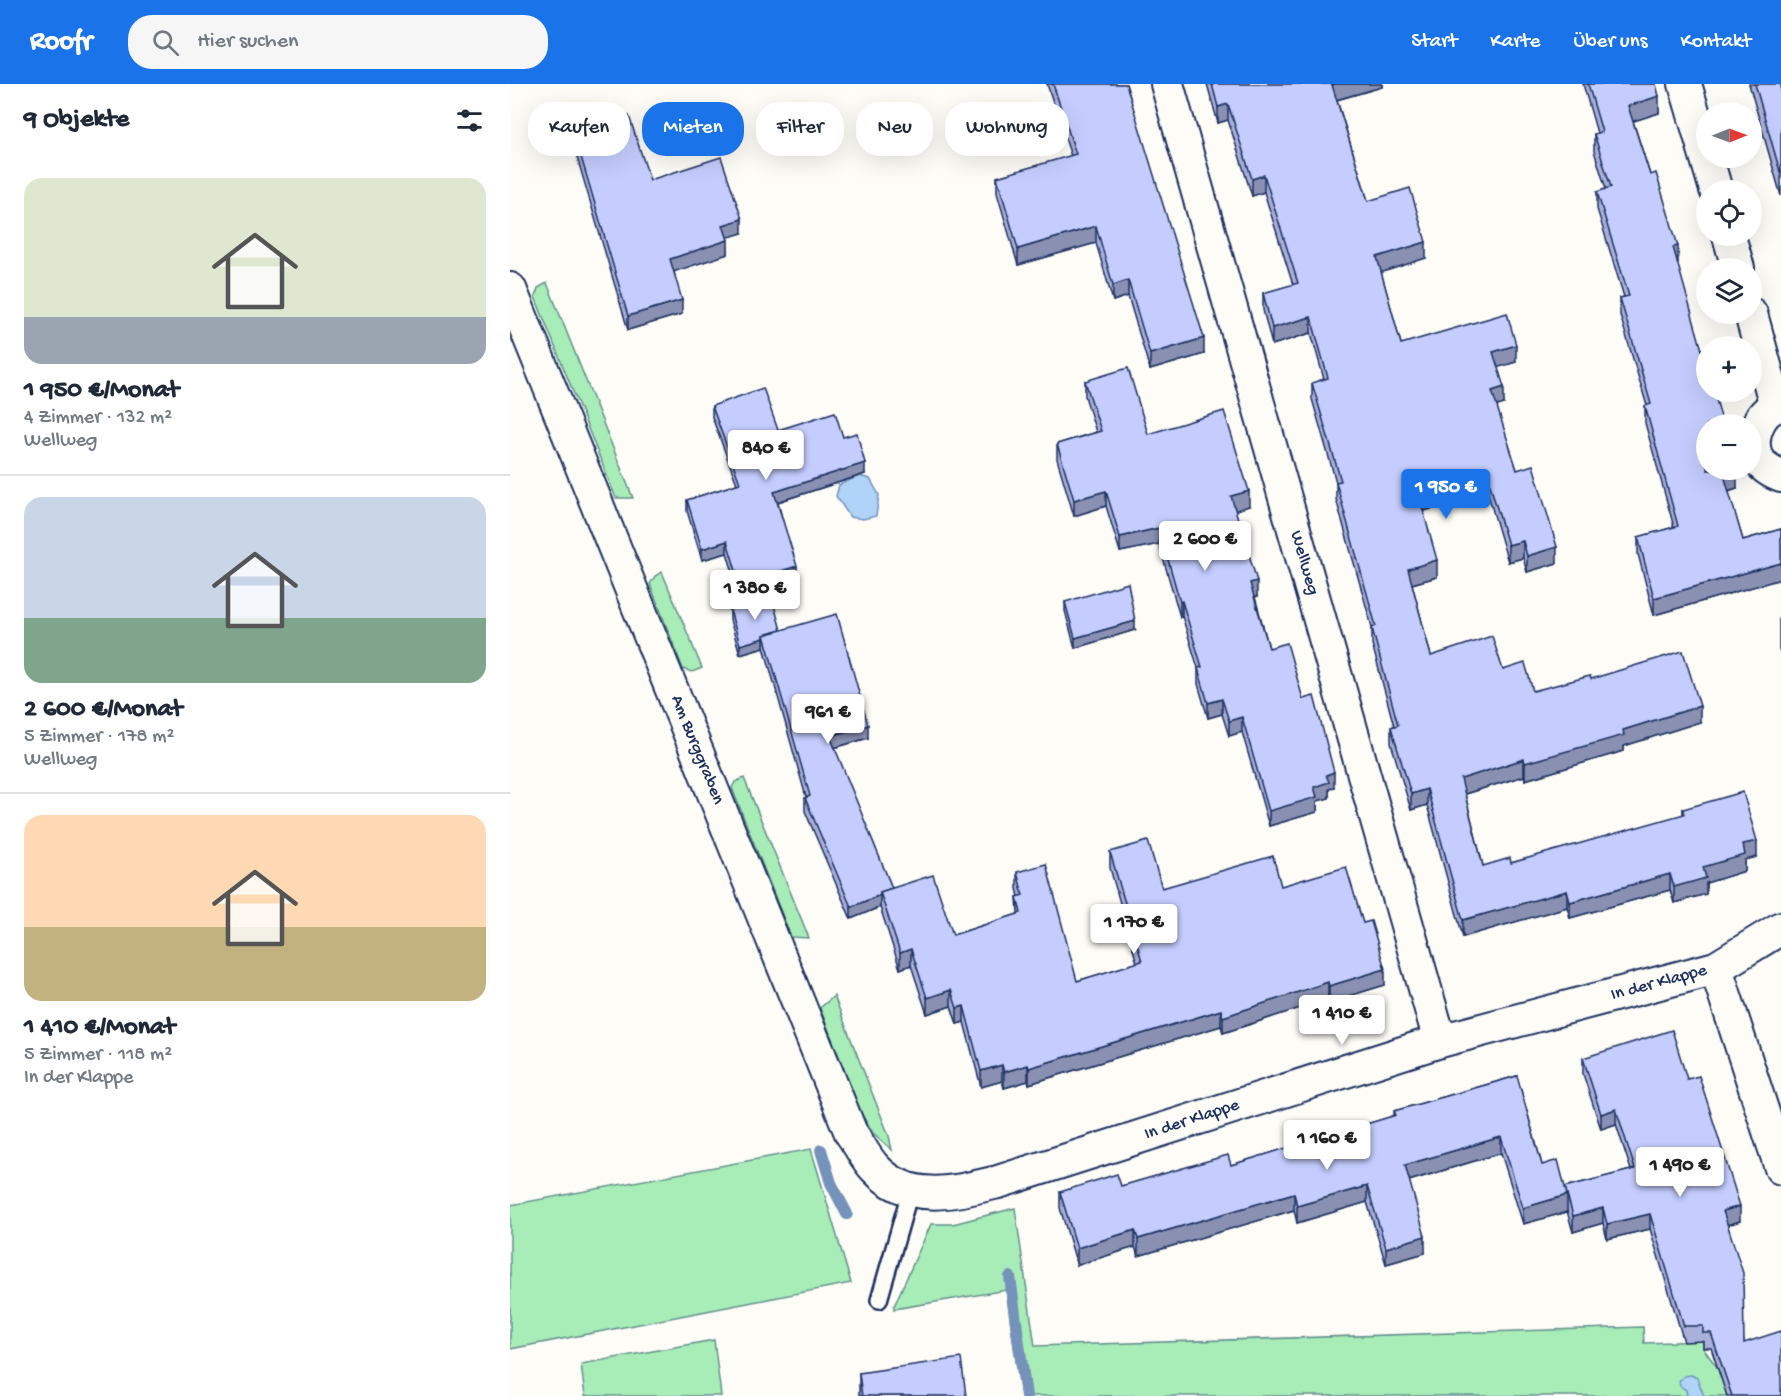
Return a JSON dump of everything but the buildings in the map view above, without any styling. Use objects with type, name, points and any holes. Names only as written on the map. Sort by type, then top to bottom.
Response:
[{"type":"street","name":"Wellweg","points":[[1167,84],[1440,1041]]},
{"type":"street","points":[[1685,84],[1713,180]]},
{"type":"street","name":"Am Burggraben","points":[[510,289],[851,1133],[875,1169],[910,1192]]},
{"type":"street","points":[[1754,324],[1779,405],[1761,418],[1754,436],[1756,456],[1769,471],[1781,476]]},
{"type":"street","name":"In der Klappe","points":[[910,1192],[953,1193],[998,1182],[1440,1041],[1716,968],[1781,928]]},
{"type":"street","name":"In der Klappe","points":[[1716,968],[1781,1168]]},
{"type":"lane","points":[[879,1300],[910,1192]]},
{"type":"green space","points":[[547,283],[633,498],[616,498],[535,297],[538,288]]},
{"type":"green space","points":[[662,572],[702,668],[692,672],[683,669],[650,584],[655,576]]},
{"type":"green space","points":[[744,778],[809,938],[791,937],[732,788],[735,782]]},
{"type":"green space","points":[[834,996],[889,1136],[892,1150],[873,1133],[862,1115],[820,1008]]},
{"type":"green space","points":[[811,1149],[851,1283],[510,1349],[510,1205]]},
{"type":"green space","points":[[1015,1208],[1035,1346],[1643,1327],[1644,1343],[1703,1341],[1703,1348],[1717,1367],[1727,1396],[1021,1396],[1006,1290],[894,1309],[931,1224],[953,1224]]},
{"type":"green space","points":[[714,1340],[721,1396],[585,1396],[581,1364]]},
{"type":"water","points":[[859,476],[870,479],[879,495],[876,516],[863,519],[850,517],[836,496],[839,485]]},
{"type":"water","points":[[1691,1375],[1697,1378],[1704,1396],[1687,1396],[1686,1390],[1680,1386],[1679,1381],[1684,1376]]},
{"type":"waterway","points":[[821,1150],[831,1183],[847,1214]]},
{"type":"waterway","points":[[1010,1277],[1026,1396]]}]
